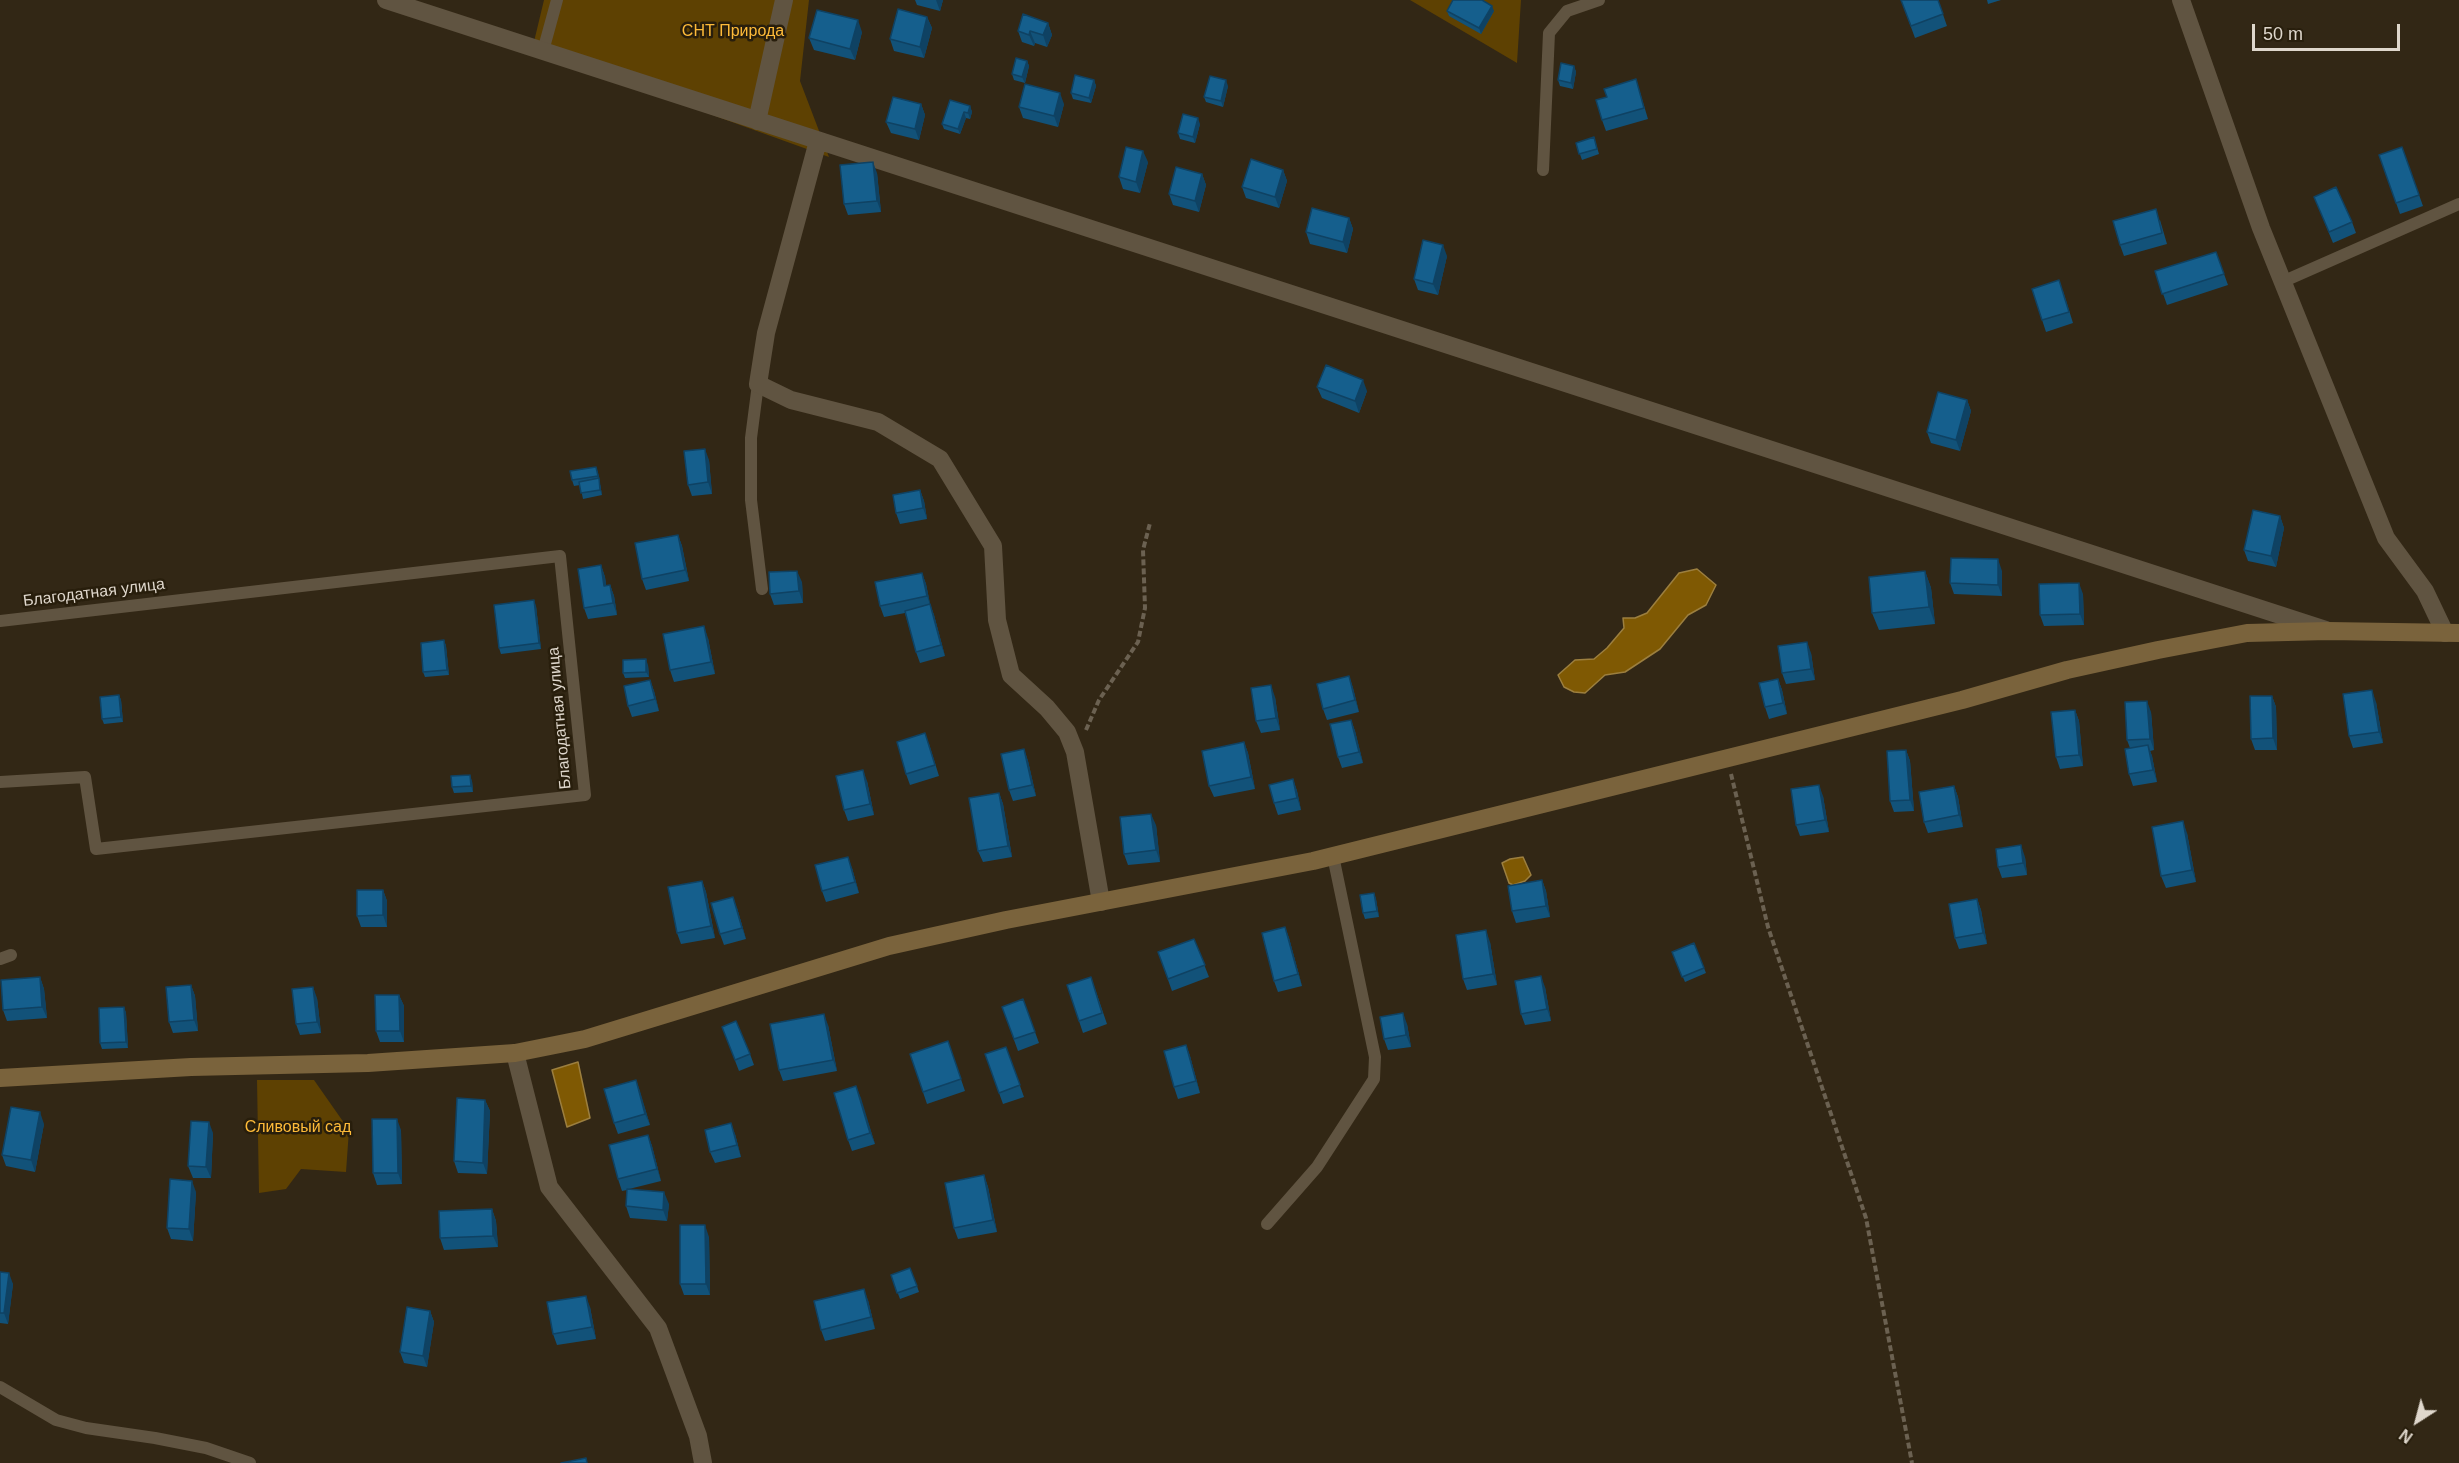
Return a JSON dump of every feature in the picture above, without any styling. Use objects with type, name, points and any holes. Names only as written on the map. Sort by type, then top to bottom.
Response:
[{"type":"street","points":[[386,0],[2328,631]]},
{"type":"street","points":[[757,121],[784,0]]},
{"type":"street","points":[[2181,0],[2260,228],[2386,538],[2452,633]]},
{"type":"street","points":[[818,141],[766,333],[758,384],[791,400],[878,422],[940,459],[993,546],[997,620],[1011,675],[1047,708],[1067,732],[1075,752],[1101,902]]},
{"type":"street","points":[[0,1078],[191,1067],[368,1063],[515,1053],[585,1039],[889,946],[1006,920],[1333,856],[1950,703],[2067,670],[2158,650],[2247,633],[2328,631],[2452,633]]},
{"type":"street","points":[[515,1053],[549,1187],[658,1328],[699,1436],[703,1463]]},
{"type":"lane","points":[[543,51],[557,0]]},
{"type":"lane","points":[[1543,170],[1550,33],[1567,11],[1599,0]]},
{"type":"lane","points":[[2282,282],[2459,204]]},
{"type":"lane","points":[[758,384],[751,438],[751,500],[762,589]]},
{"type":"lane","name":"Благодатная улица","points":[[0,621],[560,556],[585,795],[96,849],[85,777],[0,782]]},
{"type":"lane","points":[[1267,1224],[1317,1167],[1374,1079],[1375,1057],[1333,856]]},
{"type":"lane","points":[[0,1387],[56,1420],[96,1430],[206,1448],[250,1463]]},
{"type":"path","points":[[1075,752],[1099,700],[1138,642],[1145,608],[1143,550],[1150,523]]},
{"type":"path","points":[[1727,759],[1768,927],[1866,1218],[1912,1463]]},
{"type":"green space","name":"СНТ Природа","points":[[544,0],[809,0],[800,81],[829,157],[532,50]]},
{"type":"green space","points":[[1410,0],[1521,0],[1517,63]]},
{"type":"green space","name":"Сливовый сад","points":[[257,1080],[314,1080],[349,1130],[346,1172],[301,1169],[286,1189],[259,1193]]},
{"type":"shaded area","points":[[1697,569],[1716,585],[1706,605],[1688,615],[1660,649],[1625,672],[1605,675],[1585,693],[1574,692],[1564,687],[1558,675],[1575,660],[1594,659],[1624,628],[1623,618],[1635,618],[1647,613],[1679,573]]},
{"type":"shaded area","points":[[1523,857],[1531,875],[1525,881],[1513,885],[1509,883],[1502,863]]},
{"type":"shaded area","points":[[578,1062],[590,1118],[567,1127],[552,1070]]},
{"type":"building","points":[[1453,0],[1482,0],[1492,6],[1479,28],[1447,11]]},
{"type":"building","points":[[1901,0],[1938,0],[1943,14],[1911,26]]},
{"type":"building","points":[[898,9],[927,17],[920,47],[890,39]]},
{"type":"building","points":[[817,10],[858,20],[850,49],[809,38]]},
{"type":"building","points":[[1023,14],[1048,23],[1043,35],[1030,31],[1029,35],[1018,31]]},
{"type":"building","points":[[1016,58],[1027,61],[1022,77],[1012,74]]},
{"type":"building","points":[[1561,63],[1574,66],[1571,83],[1558,80]]},
{"type":"building","points":[[1075,75],[1094,80],[1089,98],[1071,93]]},
{"type":"building","points":[[1210,76],[1226,80],[1221,101],[1204,97]]},
{"type":"building","points":[[1636,79],[1644,108],[1602,120],[1596,100],[1607,97],[1604,89]]},
{"type":"building","points":[[1025,84],[1060,93],[1054,116],[1019,107]]},
{"type":"building","points":[[893,97],[921,104],[915,129],[886,122]]},
{"type":"building","points":[[950,100],[970,106],[968,113],[964,112],[958,129],[942,124]]},
{"type":"building","points":[[1183,114],[1198,118],[1193,137],[1178,133]]},
{"type":"building","points":[[1594,137],[1597,149],[1579,154],[1576,143]]},
{"type":"building","points":[[1126,147],[1143,151],[1136,182],[1119,177]]},
{"type":"building","points":[[2402,147],[2419,195],[2396,203],[2379,155]]},
{"type":"building","points":[[1251,159],[1283,170],[1275,197],[1242,187]]},
{"type":"building","points":[[873,162],[877,201],[844,204],[840,165]]},
{"type":"building","points":[[1176,167],[1202,174],[1195,201],[1169,194]]},
{"type":"building","points":[[2336,187],[2352,222],[2329,232],[2314,197]]},
{"type":"building","points":[[1312,208],[1349,218],[1343,242],[1306,232]]},
{"type":"building","points":[[2156,209],[2162,233],[2120,245],[2113,221]]},
{"type":"building","points":[[1423,240],[1443,245],[1433,284],[1414,279]]},
{"type":"building","points":[[2216,252],[2224,274],[2162,294],[2155,271]]},
{"type":"building","points":[[2059,280],[2069,312],[2042,320],[2032,289]]},
{"type":"building","points":[[1326,365],[1363,380],[1355,401],[1317,387]]},
{"type":"building","points":[[1938,392],[1967,400],[1956,440],[1927,432]]},
{"type":"building","points":[[705,449],[708,482],[688,485],[684,451]]},
{"type":"building","points":[[596,467],[598,476],[572,480],[570,471]]},
{"type":"building","points":[[599,478],[600,490],[581,493],[579,482]]},
{"type":"building","points":[[920,490],[923,508],[896,513],[893,495]]},
{"type":"building","points":[[2253,510],[2280,516],[2271,556],[2244,550]]},
{"type":"building","points":[[678,535],[685,570],[642,579],[635,543]]},
{"type":"building","points":[[1951,558],[1998,559],[1998,585],[1950,583]]},
{"type":"building","points":[[601,565],[604,586],[610,585],[613,603],[584,608],[578,569]]},
{"type":"building","points":[[797,571],[799,591],[770,594],[769,572]]},
{"type":"building","points":[[1925,571],[1929,607],[1872,613],[1869,577]]},
{"type":"building","points":[[922,573],[927,596],[880,606],[875,582]]},
{"type":"building","points":[[2079,583],[2080,614],[2040,615],[2039,584]]},
{"type":"building","points":[[534,600],[539,643],[499,648],[494,605]]},
{"type":"building","points":[[930,604],[941,645],[916,652],[905,611]]},
{"type":"building","points":[[704,626],[711,662],[670,670],[663,634]]},
{"type":"building","points":[[444,640],[447,670],[423,672],[421,643]]},
{"type":"building","points":[[1807,642],[1811,669],[1782,673],[1778,646]]},
{"type":"building","points":[[646,659],[646,672],[623,673],[623,660]]},
{"type":"building","points":[[1349,676],[1355,700],[1323,709],[1317,684]]},
{"type":"building","points":[[1778,679],[1783,703],[1765,707],[1759,683]]},
{"type":"building","points":[[650,680],[655,699],[628,706],[624,686]]},
{"type":"building","points":[[1271,685],[1276,718],[1256,721],[1251,688]]},
{"type":"building","points":[[2372,690],[2379,732],[2349,736],[2343,694]]},
{"type":"building","points":[[119,695],[121,717],[102,719],[100,697]]},
{"type":"building","points":[[2250,696],[2272,696],[2273,738],[2251,739]]},
{"type":"building","points":[[2147,701],[2150,739],[2127,740],[2125,702]]},
{"type":"building","points":[[2075,710],[2079,755],[2056,757],[2051,712]]},
{"type":"building","points":[[1351,720],[1359,752],[1338,757],[1330,724]]},
{"type":"building","points":[[925,733],[935,765],[906,774],[897,742]]},
{"type":"building","points":[[1244,742],[1251,777],[1209,786],[1202,751]]},
{"type":"building","points":[[2148,745],[2153,770],[2129,774],[2125,749]]},
{"type":"building","points":[[1024,749],[1032,785],[1009,790],[1001,754]]},
{"type":"building","points":[[1906,750],[1910,800],[1890,801],[1887,751]]},
{"type":"building","points":[[863,770],[870,804],[844,810],[836,776]]},
{"type":"building","points":[[470,775],[471,786],[452,787],[451,776]]},
{"type":"building","points":[[1293,779],[1297,798],[1274,803],[1269,785]]},
{"type":"building","points":[[1819,785],[1825,820],[1796,825],[1791,789]]},
{"type":"building","points":[[1954,786],[1959,815],[1924,822],[1919,792]]},
{"type":"building","points":[[999,793],[1008,846],[978,851],[969,798]]},
{"type":"building","points":[[1151,814],[1156,850],[1124,854],[1120,817]]},
{"type":"building","points":[[2183,821],[2192,870],[2161,876],[2152,827]]},
{"type":"building","points":[[2021,845],[2023,863],[1998,867],[1996,849]]},
{"type":"building","points":[[848,857],[855,882],[822,891],[815,865]]},
{"type":"building","points":[[1542,880],[1546,906],[1512,911],[1508,886]]},
{"type":"building","points":[[702,881],[711,926],[677,933],[668,887]]},
{"type":"building","points":[[357,890],[383,890],[383,915],[357,916]]},
{"type":"building","points":[[1374,893],[1377,911],[1363,913],[1360,895]]},
{"type":"building","points":[[733,897],[742,928],[720,934],[711,903]]},
{"type":"building","points":[[1977,899],[1983,933],[1955,938],[1949,904]]},
{"type":"building","points":[[1285,927],[1298,974],[1274,981],[1262,933]]},
{"type":"building","points":[[1486,930],[1493,974],[1463,979],[1456,935]]},
{"type":"building","points":[[1194,939],[1205,965],[1168,979],[1158,952]]},
{"type":"building","points":[[1694,943],[1704,968],[1682,977],[1672,952]]},
{"type":"building","points":[[1541,976],[1547,1009],[1521,1014],[1515,981]]},
{"type":"building","points":[[40,977],[42,1007],[3,1010],[1,980]]},
{"type":"building","points":[[1091,977],[1102,1013],[1079,1021],[1067,985]]},
{"type":"building","points":[[191,985],[194,1020],[169,1022],[166,987]]},
{"type":"building","points":[[313,987],[317,1022],[296,1024],[292,989]]},
{"type":"building","points":[[375,995],[399,995],[400,1031],[376,1031]]},
{"type":"building","points":[[1023,999],[1035,1032],[1014,1039],[1002,1007]]},
{"type":"building","points":[[124,1007],[126,1042],[100,1043],[99,1008]]},
{"type":"building","points":[[1403,1013],[1406,1035],[1384,1039],[1380,1017]]},
{"type":"building","points":[[824,1014],[833,1060],[779,1070],[770,1024]]},
{"type":"building","points":[[736,1021],[750,1054],[735,1060],[722,1027]]},
{"type":"building","points":[[948,1041],[961,1079],[923,1092],[910,1054]]},
{"type":"building","points":[[1186,1045],[1196,1081],[1174,1087],[1164,1051]]},
{"type":"building","points":[[1006,1047],[1020,1085],[999,1093],[985,1054]]},
{"type":"building","points":[[636,1080],[645,1114],[614,1123],[604,1089]]},
{"type":"building","points":[[856,1086],[870,1133],[848,1140],[834,1093]]},
{"type":"building","points":[[457,1098],[485,1100],[483,1163],[454,1161]]},
{"type":"building","points":[[11,1107],[40,1112],[31,1160],[2,1155]]},
{"type":"building","points":[[372,1119],[397,1119],[398,1173],[373,1173]]},
{"type":"building","points":[[191,1121],[209,1122],[206,1167],[188,1166]]},
{"type":"building","points":[[731,1123],[737,1145],[710,1152],[705,1130]]},
{"type":"building","points":[[648,1135],[657,1169],[618,1179],[609,1145]]},
{"type":"building","points":[[984,1175],[993,1220],[954,1228],[945,1183]]},
{"type":"building","points":[[170,1179],[192,1181],[189,1229],[167,1228]]},
{"type":"building","points":[[627,1189],[664,1192],[663,1210],[626,1206]]},
{"type":"building","points":[[492,1209],[493,1236],[440,1238],[439,1211]]},
{"type":"building","points":[[680,1225],[705,1225],[706,1284],[680,1284]]},
{"type":"building","points":[[910,1268],[917,1286],[897,1293],[891,1275]]},
{"type":"building","points":[[0,1272],[9,1273],[4,1313],[0,1313]]},
{"type":"building","points":[[864,1289],[871,1317],[821,1330],[814,1301]]},
{"type":"building","points":[[586,1296],[592,1327],[553,1334],[547,1302]]},
{"type":"building","points":[[407,1307],[430,1311],[423,1356],[400,1352]]},
{"type":"building","points":[[586,1458],[587,1463],[561,1463]]}]
